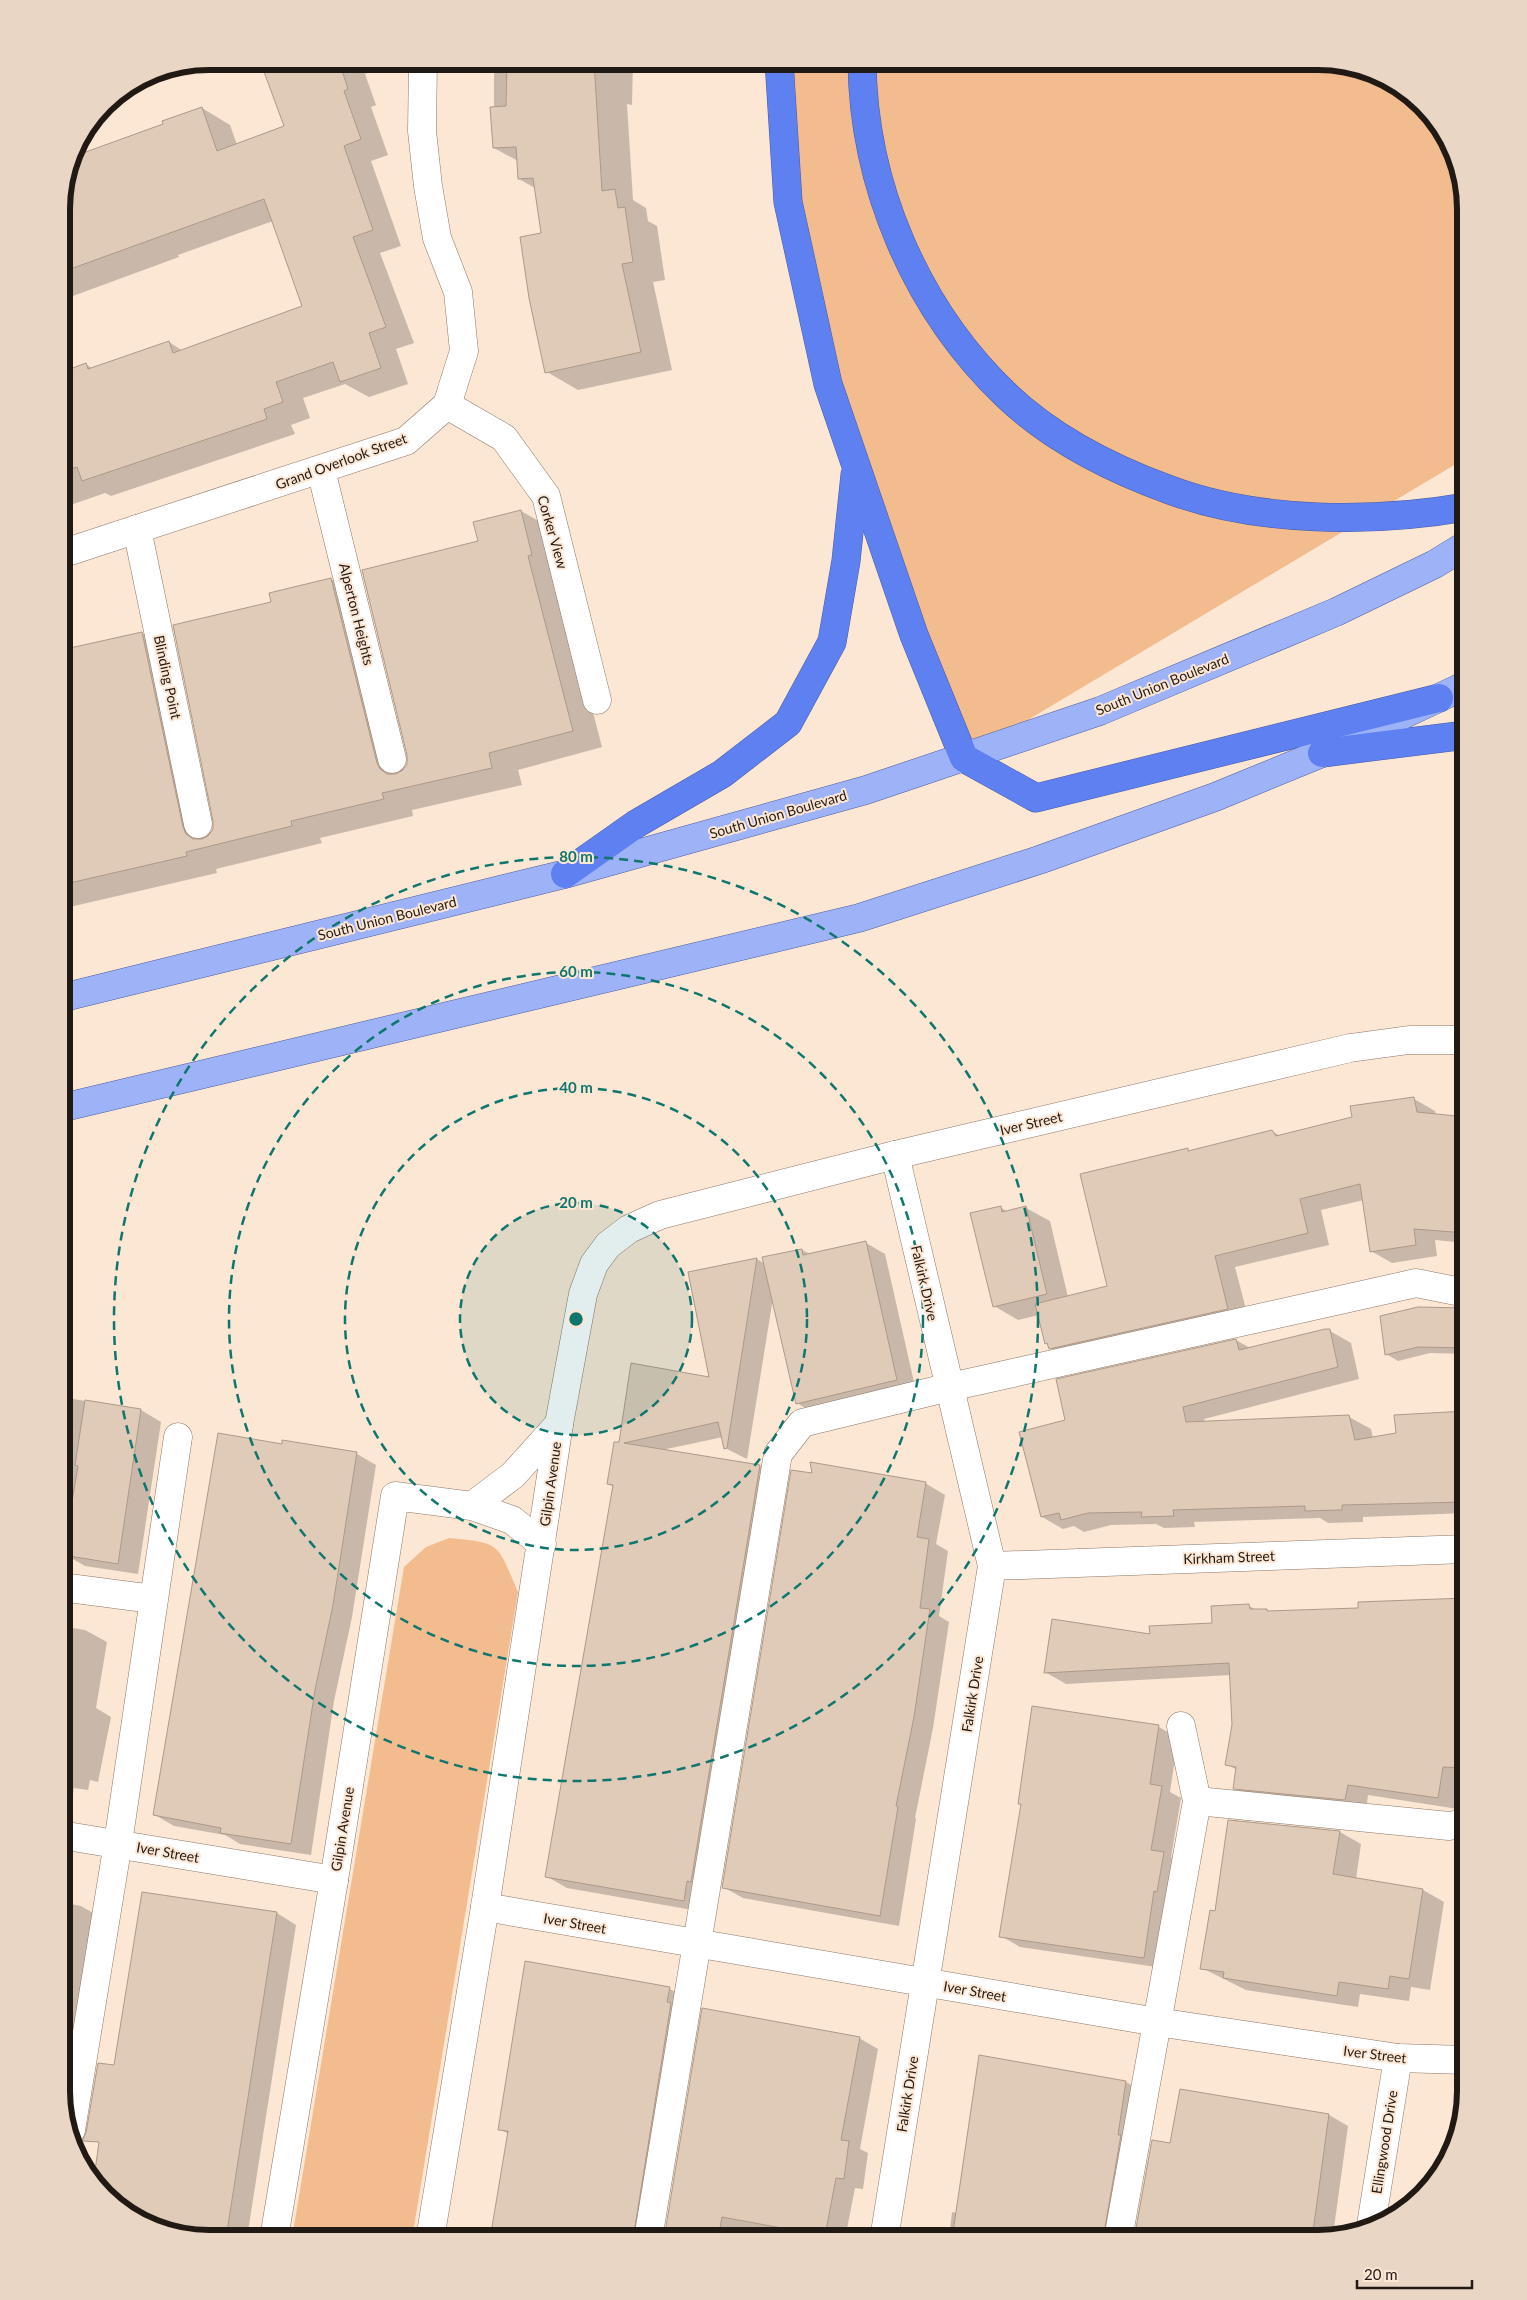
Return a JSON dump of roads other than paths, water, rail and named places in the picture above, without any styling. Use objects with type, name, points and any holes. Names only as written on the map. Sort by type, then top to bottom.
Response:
[{"type":"highway","points":[[780,70],[788,202],[828,384],[914,635],[964,758],[1036,798],[1439,698]]},
{"type":"highway","points":[[862,70],[862,89],[872,153],[888,212],[912,270],[939,314],[971,358],[1007,396],[1062,438],[1108,464],[1171,490],[1226,506],[1287,514],[1349,516],[1428,514],[1457,509]]},
{"type":"highway","points":[[565,874],[636,824],[722,774],[788,723],[832,642],[846,561],[856,466]]},
{"type":"highway","points":[[1322,753],[1457,736]]},
{"type":"main road","name":"South Union Boulevard","points":[[70,996],[565,874],[866,790],[1100,711],[1336,612],[1435,564],[1457,551]]},
{"type":"main road","points":[[70,1106],[859,918],[1039,860],[1215,797],[1322,753],[1457,689]]},
{"type":"street","points":[[423,70],[422,131],[428,186],[437,238],[458,292],[464,351],[447,405]]},
{"type":"street","name":"Grand Overlook Street","points":[[70,551],[406,441],[447,405]]},
{"type":"street","name":"Corker View","points":[[447,405],[504,438],[546,496],[598,700]]},
{"type":"street","name":"Alperton Heights","points":[[321,470],[392,759]]},
{"type":"street","name":"Blinding Point","points":[[136,529],[198,824]]},
{"type":"street","name":"Iver Street","points":[[608,1245],[629,1229],[660,1215],[895,1155],[1350,1048],[1409,1040],[1457,1040]]},
{"type":"street","name":"Falkirk Drive","points":[[885,2230],[992,1566],[895,1155]]},
{"type":"street","name":"Gilpin Avenue","points":[[431,2230],[485,1907],[542,1544],[558,1424],[583,1294],[594,1264],[608,1245]]},
{"type":"street","points":[[649,2230],[778,1454],[802,1423],[950,1387],[1416,1282],[1457,1290]]},
{"type":"street","name":"Gilpin Avenue","points":[[472,1506],[513,1475],[558,1424]]},
{"type":"street","points":[[72,2112],[71,2074],[118,1843],[178,1437]]},
{"type":"street","name":"Gilpin Avenue","points":[[275,2230],[334,1880],[395,1496],[472,1506],[512,1520],[542,1544]]},
{"type":"street","name":"Kirkham Street","points":[[992,1566],[1457,1549]]},
{"type":"street","points":[[70,1588],[153,1599]]},
{"type":"street","points":[[1120,2230],[1197,1801],[1181,1726]]},
{"type":"street","points":[[1197,1801],[1449,1826],[1457,1825]]},
{"type":"street","name":"Iver Street","points":[[70,1835],[334,1880]]},
{"type":"street","name":"Iver Street","points":[[485,1907],[1157,2022],[1398,2058],[1457,2060]]},
{"type":"street","name":"Ellingwood Drive","points":[[1372,2219],[1398,2058]]}]
